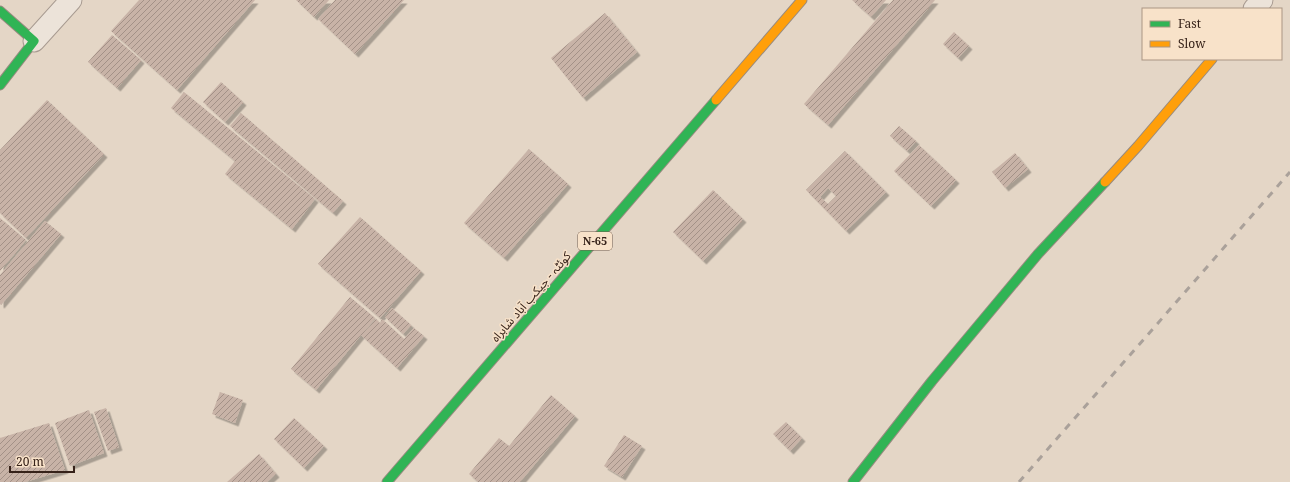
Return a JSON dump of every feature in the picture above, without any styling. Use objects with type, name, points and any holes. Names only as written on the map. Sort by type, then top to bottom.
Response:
[{"type":"main road","name":"کوئٹہ - جیکب آباد شاہراہ","points":[[388,482],[802,0]]},
{"type":"main road","points":[[0,11],[34,41],[0,85]]},
{"type":"main road","points":[[853,482],[932,380],[1038,254],[1138,146],[1211,60]]},
{"type":"street","points":[[34,41],[71,0]]},
{"type":"street","points":[[1255,8],[1262,0]]},
{"type":"building","points":[[139,0],[255,0],[177,90],[111,31]]},
{"type":"building","points":[[296,0],[329,0],[314,17]]},
{"type":"building","points":[[335,0],[404,0],[355,54],[318,19]]},
{"type":"building","points":[[852,0],[886,0],[871,17]]},
{"type":"building","points":[[893,0],[935,0],[828,125],[804,104]]},
{"type":"building","points":[[605,13],[637,52],[583,98],[551,58]]},
{"type":"building","points":[[954,32],[969,46],[958,58],[943,44]]},
{"type":"building","points":[[112,35],[141,60],[117,88],[88,62]]},
{"type":"building","points":[[221,82],[243,102],[225,122],[203,102]]},
{"type":"building","points":[[184,92],[315,199],[292,229],[225,174],[235,161],[171,108]]},
{"type":"building","points":[[47,100],[104,154],[26,238],[0,213],[0,150]]},
{"type":"building","points":[[241,113],[343,201],[333,213],[230,126]]},
{"type":"building","points":[[899,126],[916,141],[907,151],[890,136]]},
{"type":"building","points":[[919,145],[956,180],[931,206],[894,171]]},
{"type":"building","points":[[529,149],[568,184],[504,258],[464,223]]},
{"type":"building","points":[[845,151],[886,192],[846,231],[806,190]],"holes":[[[828,188],[836,196],[828,204],[820,197]]]},
{"type":"building","points":[[1015,153],[1028,169],[1005,188],[992,172]]},
{"type":"building","points":[[713,190],[743,219],[703,261],[673,232]]},
{"type":"building","points":[[360,217],[421,271],[380,318],[318,264]]},
{"type":"building","points":[[0,218],[26,240],[0,271]]},
{"type":"building","points":[[45,221],[61,234],[1,305],[0,275]]},
{"type":"building","points":[[350,297],[375,318],[363,334],[376,319],[380,323],[382,319],[404,339],[414,328],[424,336],[397,368],[361,335],[316,390],[291,369]]},
{"type":"building","points":[[392,308],[411,325],[403,334],[385,317]]},
{"type":"building","points":[[220,392],[243,400],[235,423],[212,414]]},
{"type":"building","points":[[551,395],[575,416],[520,482],[478,482],[469,474],[499,438],[509,446]]},
{"type":"building","points":[[106,408],[119,447],[108,451],[94,412]]},
{"type":"building","points":[[89,410],[104,453],[70,466],[55,423]]},
{"type":"building","points":[[294,418],[324,446],[304,468],[274,439]]},
{"type":"building","points":[[786,422],[802,438],[790,451],[773,434]]},
{"type":"building","points":[[49,423],[65,470],[25,482],[0,482],[0,438]]},
{"type":"building","points":[[624,435],[642,446],[622,477],[604,466]]},
{"type":"building","points":[[259,454],[276,474],[267,482],[227,482]]},
{"type":"railway","points":[[1019,482],[1290,172]]},
{"type":"traffic: fast","points":[[0,11],[34,41],[0,85]]},
{"type":"traffic: fast","points":[[387,482],[716,100]]},
{"type":"traffic: fast","points":[[853,482],[932,381],[1038,254],[1105,182]]},
{"type":"traffic: slow","points":[[716,100],[802,0]]},
{"type":"traffic: slow","points":[[1105,182],[1138,146],[1211,60]]}]
